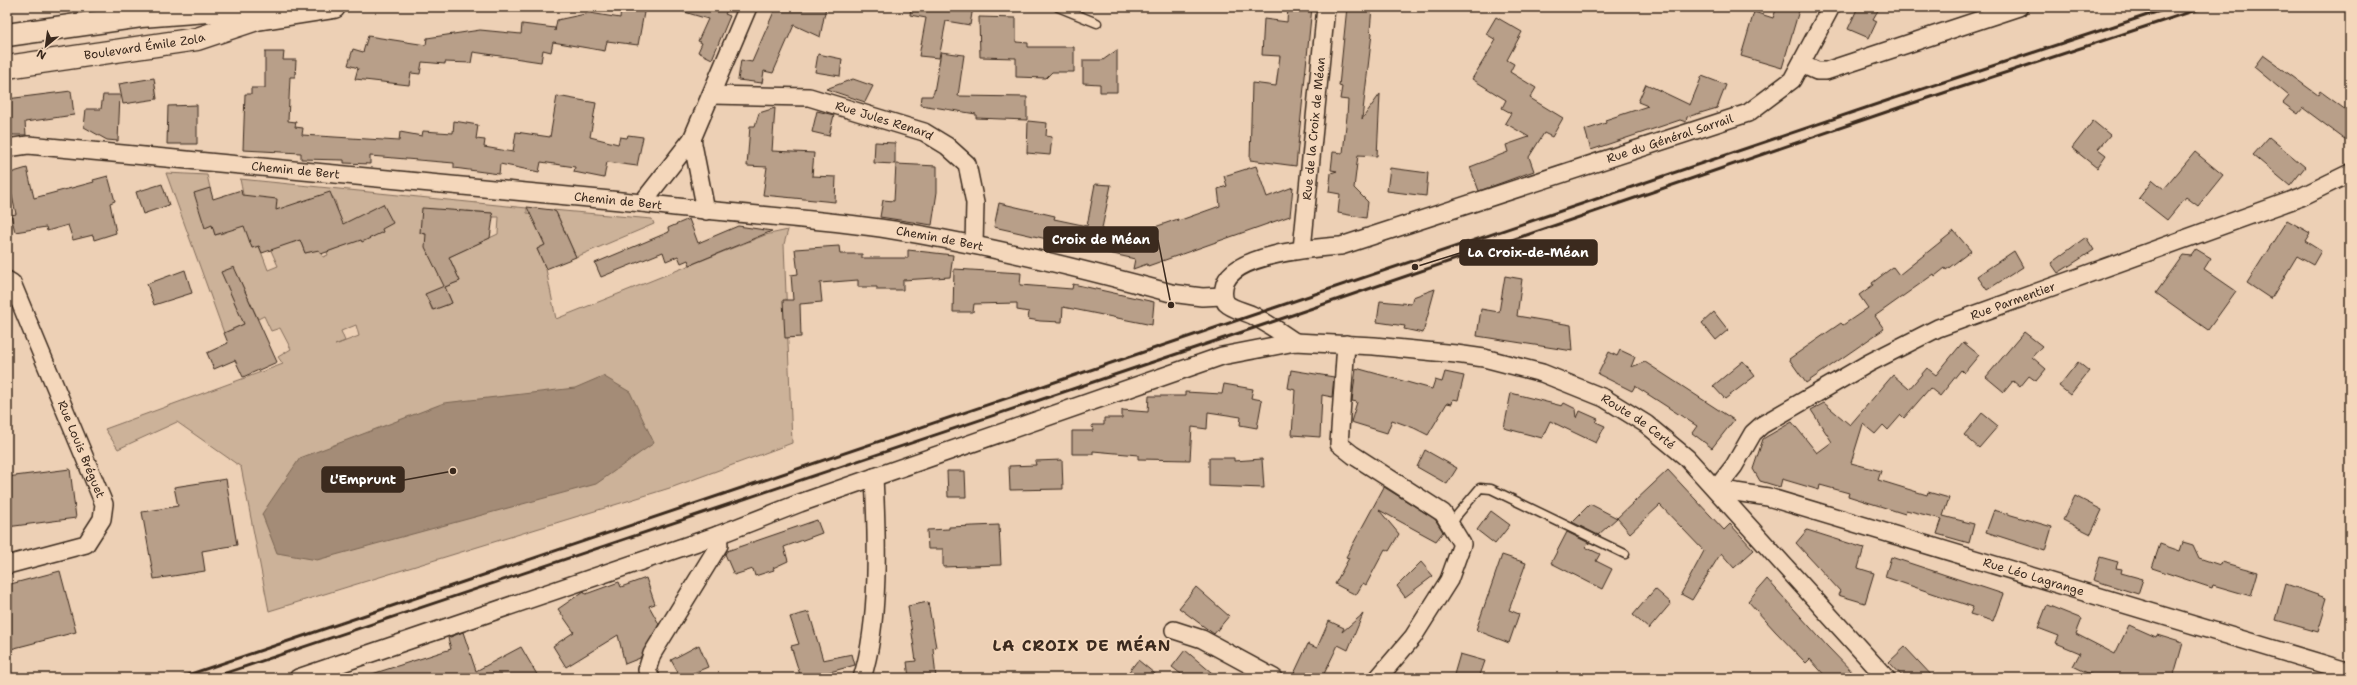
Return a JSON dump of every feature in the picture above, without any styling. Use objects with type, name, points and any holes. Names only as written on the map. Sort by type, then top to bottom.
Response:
[{"type":"main road","name":"Boulevard Émile Zola","points":[[7,35],[141,16],[207,11],[250,13],[334,7]]},
{"type":"main road","name":"Boulevard Émile Zola","points":[[7,67],[197,39],[250,13]]},
{"type":"street","points":[[642,203],[692,139],[748,7]]},
{"type":"street","name":"Rue de la Croix de Méan","points":[[1302,249],[1326,7]]},
{"type":"street","name":"Rue du Général Sarrail","points":[[1223,296],[1224,285],[1229,276],[1241,267],[1271,256],[1302,249],[1341,246],[1748,113],[1788,84],[1801,64],[1831,7]]},
{"type":"street","points":[[1801,64],[1817,71],[1826,71],[2019,7]]},
{"type":"street","name":"Rue Jules Renard","points":[[711,95],[809,96],[924,132],[947,146],[967,164],[976,203],[974,245]]},
{"type":"street","points":[[692,139],[706,211]]},
{"type":"street","name":"Chemin de Bert","points":[[7,148],[28,145],[642,203],[706,211],[784,217],[884,229],[974,245],[1171,293],[1202,298],[1223,296]]},
{"type":"street","name":"Rue Parmentier","points":[[1716,489],[1734,466],[1753,433],[1762,425],[1909,342],[1938,328],[2301,197],[2350,173]]},
{"type":"street","name":"Rue Louis Bréguet","points":[[7,280],[12,283],[104,504],[102,519],[86,544],[7,565]]},
{"type":"street","points":[[1223,296],[1226,302],[1233,308],[1253,316],[1296,342]]},
{"type":"street","name":"Route de Certé","points":[[298,678],[874,483],[1222,356],[1296,342],[1346,344],[1484,358],[1542,373],[1604,398],[1646,424],[1687,458],[1886,678]]},
{"type":"street","points":[[1346,344],[1340,444],[1442,513],[1462,544],[1449,580],[1413,637],[1378,678]]},
{"type":"street","points":[[862,678],[872,638],[875,574],[874,483]]},
{"type":"street","name":"Rue Léo Lagrange","points":[[1716,489],[1768,497],[2350,672]]},
{"type":"street","points":[[651,678],[647,670],[652,654],[719,545],[718,535]]},
{"type":"street","points":[[1174,630],[1202,639],[1274,678]]},
{"type":"lane","points":[[1058,7],[1097,23]]},
{"type":"lane","points":[[1451,526],[1458,514],[1480,488],[1491,489],[1625,554]]},
{"type":"shaded area","points":[[166,173],[207,175],[210,188],[205,227],[212,225],[215,235],[224,233],[223,231],[247,214],[240,179],[527,208],[527,213],[534,214],[552,210],[652,219],[654,224],[576,257],[557,214],[535,223],[545,245],[537,249],[546,269],[556,319],[765,235],[788,230],[784,244],[792,443],[673,487],[269,611],[241,467],[177,422],[118,449],[105,429],[283,364],[278,357],[291,349],[280,328],[271,331],[264,316],[258,319],[236,272],[229,289],[244,324],[224,333]],"holes":[[[328,193],[333,197],[338,211],[335,249],[327,252],[328,255],[323,257],[315,238]],[[467,211],[492,213],[492,217],[499,217],[498,234],[449,257],[460,281],[445,287],[426,234],[420,233],[456,234],[463,242]],[[280,212],[310,252],[305,253],[300,240],[292,243]],[[249,240],[269,246],[278,266],[268,270],[259,246],[252,248]],[[445,287],[452,303],[432,310],[426,294]],[[356,325],[359,336],[335,345],[345,341],[341,331]]]},
{"type":"shaded area","points":[[603,376],[630,392],[654,443],[596,484],[317,560],[277,553],[262,514],[300,458],[444,403],[575,388]]},
{"type":"building","points":[[621,7],[645,7],[638,45],[607,41],[605,51],[553,42],[551,52],[543,50],[541,62],[473,52],[471,63],[445,62],[445,64],[422,62],[420,74],[411,73],[409,85],[355,79],[358,68],[348,65],[353,49],[363,52],[368,36],[426,45],[427,38],[480,30],[521,34],[522,24],[555,28],[555,31],[557,20],[590,13],[620,18]]},
{"type":"building","points":[[682,7],[729,7],[725,14],[730,16],[712,59],[698,52],[702,43],[698,41],[708,19],[681,11]]},
{"type":"building","points":[[776,7],[826,7],[820,37],[794,25],[773,73],[764,71],[762,83],[738,80],[741,60],[752,62]]},
{"type":"building","points":[[911,7],[973,7],[970,25],[946,21],[939,58],[919,56],[926,18],[910,15]]},
{"type":"building","points":[[1288,7],[1312,7],[1296,166],[1250,160],[1252,83],[1276,86],[1280,56],[1262,55],[1264,19],[1287,22]]},
{"type":"building","points":[[1347,7],[1372,7],[1370,31],[1372,33],[1362,119],[1380,94],[1377,156],[1358,155],[1354,188],[1368,202],[1366,218],[1338,213],[1340,194],[1329,192],[1331,173],[1337,171],[1331,170],[1333,152],[1343,153],[1347,116],[1348,100],[1340,99],[1342,87],[1339,86]]},
{"type":"building","points":[[1777,7],[1800,7],[1782,68],[1741,56],[1754,12],[1773,18]]},
{"type":"building","points":[[1858,7],[1880,7],[1873,19],[1877,21],[1869,38],[1848,29]]},
{"type":"building","points":[[979,17],[1016,18],[1016,42],[1028,43],[1028,47],[1074,47],[1074,72],[1052,72],[1046,78],[1016,77],[1016,58],[980,57]]},
{"type":"building","points":[[1496,17],[1522,32],[1507,60],[1514,64],[1510,72],[1536,88],[1530,98],[1563,118],[1552,137],[1544,133],[1529,157],[1534,171],[1479,191],[1470,167],[1508,152],[1506,145],[1529,137],[1505,123],[1511,113],[1502,108],[1506,100],[1472,79],[1496,40],[1486,34]]},
{"type":"building","points":[[1117,50],[1117,92],[1100,92],[1100,84],[1083,83],[1083,60],[1103,60]]},
{"type":"building","points":[[265,52],[284,52],[283,60],[296,60],[295,77],[290,77],[288,121],[296,122],[295,127],[303,128],[302,135],[399,141],[400,132],[422,136],[423,131],[453,133],[454,121],[478,125],[476,139],[485,140],[484,147],[513,152],[516,132],[550,137],[557,96],[596,103],[590,137],[618,144],[620,137],[627,138],[628,135],[643,137],[637,166],[607,162],[604,178],[574,172],[575,167],[541,162],[539,172],[500,164],[499,174],[454,168],[454,163],[370,156],[370,164],[344,163],[344,160],[301,159],[301,153],[243,150],[245,94],[251,94],[251,88],[265,88]]},
{"type":"building","points":[[941,52],[964,55],[958,96],[1027,97],[1027,120],[976,118],[976,114],[921,105],[922,96],[932,96],[934,92]]},
{"type":"building","points":[[818,54],[842,59],[840,76],[815,72]]},
{"type":"building","points":[[2263,55],[2318,95],[2320,91],[2350,113],[2350,143],[2303,108],[2298,114],[2283,103],[2289,96],[2254,67]]},
{"type":"building","points":[[1702,76],[1726,85],[1717,108],[1687,117],[1686,122],[1680,120],[1591,150],[1585,130],[1606,123],[1605,120],[1648,106],[1638,102],[1646,84],[1690,105]]},
{"type":"building","points":[[154,78],[157,99],[123,104],[119,84]]},
{"type":"building","points":[[853,79],[873,86],[865,102],[826,89]]},
{"type":"building","points":[[71,91],[74,115],[25,122],[26,135],[7,135],[7,99]]},
{"type":"building","points":[[103,95],[120,95],[118,141],[107,140],[84,127],[86,109],[101,109]]},
{"type":"building","points":[[197,105],[197,144],[167,144],[168,106]]},
{"type":"building","points":[[775,108],[772,151],[814,153],[812,176],[836,177],[835,202],[763,195],[767,167],[747,166],[750,126],[755,126],[759,113]]},
{"type":"building","points":[[817,111],[834,115],[829,136],[812,132]]},
{"type":"building","points":[[1028,121],[1047,123],[1046,136],[1052,137],[1050,155],[1027,153]]},
{"type":"building","points":[[2093,121],[2110,135],[2098,149],[2106,155],[2097,168],[2072,148]]},
{"type":"building","points":[[2269,137],[2305,167],[2290,186],[2253,155]]},
{"type":"building","points":[[875,142],[895,143],[895,164],[874,163]]},
{"type":"building","points":[[2195,152],[2223,175],[2198,206],[2186,197],[2167,220],[2139,198],[2153,180],[2164,189]]},
{"type":"building","points":[[896,164],[937,166],[937,192],[932,225],[880,217],[883,200],[894,201]]},
{"type":"building","points":[[1256,166],[1267,197],[1293,187],[1290,216],[1148,266],[1147,264],[1133,269],[1135,259],[994,227],[999,203],[1055,216],[1054,219],[1087,226],[1095,184],[1111,185],[1101,233],[1155,244],[1149,229],[1178,219],[1178,221],[1220,206],[1218,189],[1227,186],[1224,176]]},
{"type":"building","points":[[27,168],[34,198],[94,182],[93,180],[108,176],[115,201],[110,203],[116,233],[94,240],[93,235],[73,240],[68,225],[47,231],[46,227],[15,232],[11,215],[16,214],[7,174]]},
{"type":"building","points":[[1390,168],[1428,173],[1426,196],[1387,191]]},
{"type":"building","points":[[162,184],[169,205],[143,214],[136,192]]},
{"type":"building","points":[[210,188],[213,199],[241,190],[242,195],[277,199],[276,210],[330,192],[343,224],[383,204],[393,223],[382,229],[383,232],[362,242],[361,240],[321,254],[319,250],[305,253],[300,240],[262,253],[259,246],[252,248],[244,226],[215,235],[212,225],[205,228],[194,193]]},
{"type":"building","points":[[527,207],[552,210],[556,212],[576,257],[546,269],[537,249],[545,245]]},
{"type":"building","points":[[422,208],[492,213],[493,217],[490,238],[449,257],[460,281],[445,287],[452,303],[433,310],[425,294],[444,286],[425,247],[426,234],[420,233]]},
{"type":"building","points":[[689,219],[698,243],[738,226],[772,231],[690,265],[688,260],[681,263],[678,256],[666,261],[663,252],[601,277],[595,263],[669,232],[668,228]]},
{"type":"building","points":[[2287,220],[2310,233],[2305,241],[2321,251],[2313,265],[2297,256],[2271,299],[2247,283]]},
{"type":"building","points":[[1954,231],[1971,251],[1946,270],[1945,268],[1935,276],[1934,274],[1875,316],[1884,329],[1806,383],[1789,359],[1841,323],[1843,325],[1868,308],[1859,295],[1873,285],[1872,283],[1893,267],[1899,275]]},
{"type":"building","points":[[2086,237],[2094,250],[2058,273],[2051,263]]},
{"type":"building","points":[[839,246],[840,254],[862,254],[862,258],[908,258],[908,250],[953,255],[950,277],[903,280],[903,290],[877,290],[877,287],[858,287],[858,280],[820,283],[822,302],[800,304],[801,337],[785,338],[783,300],[793,300],[791,275],[798,274],[795,249]]},
{"type":"building","points":[[2196,249],[2211,258],[2204,269],[2236,291],[2208,330],[2156,293],[2183,255],[2191,256]]},
{"type":"building","points":[[2014,251],[2023,267],[1987,290],[1977,276]]},
{"type":"building","points":[[234,267],[277,362],[243,377],[235,360],[214,369],[207,353],[228,343],[224,333],[244,324],[221,272]]},
{"type":"building","points":[[954,269],[1021,273],[1020,285],[1072,289],[1073,284],[1154,302],[1152,325],[1063,307],[1062,322],[1040,321],[1028,319],[1029,312],[1017,310],[1017,303],[974,304],[973,312],[953,312]]},
{"type":"building","points":[[185,270],[192,293],[154,305],[147,284]]},
{"type":"building","points":[[1505,276],[1522,279],[1517,316],[1571,325],[1573,351],[1477,336],[1481,309],[1499,312]]},
{"type":"building","points":[[1435,289],[1423,333],[1404,329],[1405,326],[1377,322],[1380,301],[1411,304],[1413,297]]},
{"type":"building","points":[[1714,312],[1728,330],[1716,340],[1702,323]]},
{"type":"building","points":[[2024,332],[2042,346],[2032,357],[2046,369],[2036,381],[2029,376],[2020,387],[2013,381],[2004,392],[1986,377]]},
{"type":"building","points":[[1963,342],[1979,355],[1964,373],[1961,370],[1940,396],[1930,388],[1904,418],[1901,415],[1888,430],[1883,425],[1875,434],[1863,424],[1851,463],[1881,471],[1878,480],[1927,495],[1928,492],[1949,498],[1943,516],[1974,524],[1969,543],[1937,534],[1942,519],[1906,510],[1905,514],[1848,496],[1849,493],[1820,485],[1819,490],[1782,479],[1780,487],[1760,481],[1753,469],[1763,439],[1792,422],[1817,453],[1832,442],[1811,410],[1824,403],[1850,425],[1893,375],[1909,389],[1927,368],[1936,375]]},
{"type":"building","points":[[1620,350],[1635,357],[1631,367],[1645,362],[1734,420],[1712,448],[1692,433],[1697,426],[1635,386],[1632,391],[1598,374],[1609,352],[1617,356]]},
{"type":"building","points":[[1743,361],[1755,376],[1725,399],[1713,386]]},
{"type":"building","points":[[2078,362],[2089,371],[2070,395],[2059,386]]},
{"type":"building","points":[[1356,368],[1432,389],[1435,380],[1442,382],[1445,372],[1464,376],[1458,400],[1453,399],[1452,404],[1447,403],[1428,435],[1392,420],[1387,433],[1351,422],[1357,402],[1352,401]]},
{"type":"building","points":[[1291,370],[1334,377],[1332,397],[1322,395],[1320,437],[1292,435],[1295,390],[1288,388]]},
{"type":"building","points":[[1224,384],[1253,389],[1251,398],[1262,400],[1257,428],[1240,425],[1241,417],[1208,412],[1207,429],[1192,427],[1190,460],[1138,459],[1138,455],[1093,451],[1093,454],[1072,454],[1072,431],[1093,431],[1092,425],[1104,425],[1104,418],[1122,418],[1122,410],[1148,412],[1149,396],[1185,396],[1185,392],[1222,394]]},
{"type":"building","points":[[1511,393],[1562,406],[1564,403],[1576,409],[1577,418],[1580,411],[1598,419],[1596,422],[1605,426],[1596,443],[1550,421],[1542,438],[1504,428]]},
{"type":"building","points":[[1982,413],[1998,426],[1979,448],[1964,435]]},
{"type":"building","points":[[1425,450],[1457,468],[1447,484],[1417,467]]},
{"type":"building","points":[[1209,458],[1234,458],[1234,461],[1262,459],[1264,488],[1209,486]]},
{"type":"building","points":[[1062,460],[1063,489],[1010,490],[1009,466],[1036,465],[1035,461]]},
{"type":"building","points":[[70,469],[76,518],[7,527],[7,477]]},
{"type":"building","points":[[1668,470],[1724,530],[1730,524],[1754,550],[1734,568],[1721,553],[1692,600],[1681,594],[1704,551],[1660,505],[1630,533],[1617,518]]},
{"type":"building","points":[[947,471],[965,471],[966,497],[948,497]]},
{"type":"building","points":[[226,479],[237,545],[202,551],[205,571],[154,579],[142,512],[178,506],[174,487]]},
{"type":"building","points":[[1384,487],[1435,519],[1443,532],[1436,541],[1379,510],[1399,534],[1389,551],[1385,549],[1366,585],[1363,583],[1356,595],[1335,584],[1349,558],[1346,557]]},
{"type":"building","points":[[2075,496],[2102,510],[2091,534],[2063,520]]},
{"type":"building","points":[[1590,504],[1617,518],[1598,535],[1572,522]]},
{"type":"building","points":[[1994,510],[2052,527],[2045,551],[1986,532]]},
{"type":"building","points":[[1491,511],[1510,525],[1495,544],[1477,530]]},
{"type":"building","points":[[817,520],[822,533],[784,547],[788,561],[773,568],[774,570],[755,576],[753,569],[734,575],[725,554],[727,551]]},
{"type":"building","points":[[999,525],[1001,565],[943,567],[943,549],[928,549],[927,530],[949,529],[949,527]]},
{"type":"building","points":[[1807,530],[1864,548],[1858,568],[1874,573],[1865,603],[1838,595],[1840,591],[1796,543]]},
{"type":"building","points":[[1567,532],[1589,543],[1585,547],[1600,554],[1596,561],[1612,569],[1602,589],[1551,563]]},
{"type":"building","points":[[2183,542],[2193,545],[2199,558],[2220,565],[2221,562],[2258,572],[2251,596],[2213,585],[2212,588],[2152,568],[2160,544],[2180,551]]},
{"type":"building","points":[[1502,555],[1526,563],[1509,610],[1519,614],[1509,643],[1476,630]]},
{"type":"building","points":[[1891,557],[2003,594],[1993,621],[1970,614],[1973,607],[1885,577]]},
{"type":"building","points":[[2100,557],[2118,562],[2116,568],[2122,569],[2121,573],[2143,579],[2138,594],[2093,580]]},
{"type":"building","points":[[1421,562],[1433,576],[1405,597],[1397,586]]},
{"type":"building","points":[[60,571],[76,632],[7,650],[7,585]]},
{"type":"building","points":[[646,578],[655,604],[649,606],[659,624],[640,658],[625,664],[618,635],[566,667],[553,646],[574,632],[558,609],[584,591],[586,594],[619,582],[621,587]]},
{"type":"building","points":[[1767,579],[1858,678],[1827,678],[1810,659],[1806,663],[1775,631],[1748,601]]},
{"type":"building","points":[[2286,584],[2326,598],[2323,608],[2325,609],[2318,632],[2276,620]]},
{"type":"building","points":[[1196,587],[1229,616],[1214,634],[1179,608]]},
{"type":"building","points":[[1655,589],[1671,603],[1649,629],[1633,615]]},
{"type":"building","points":[[928,602],[936,647],[933,648],[936,678],[909,678],[907,662],[916,661],[908,606]]},
{"type":"building","points":[[2047,605],[2082,619],[2076,634],[2115,654],[2129,625],[2156,637],[2157,635],[2183,643],[2173,678],[2098,678],[2073,666],[2080,653],[2056,643],[2059,636],[2038,628]]},
{"type":"building","points":[[809,612],[823,660],[852,654],[855,665],[812,677],[811,675],[801,678],[791,646],[799,644],[790,617]]},
{"type":"building","points":[[1363,614],[1348,650],[1338,645],[1322,678],[1292,678],[1308,644],[1317,648],[1329,621],[1344,628],[1342,632]]},
{"type":"building","points":[[463,632],[476,671],[521,647],[539,678],[369,678],[369,675],[451,649],[448,638]]},
{"type":"building","points":[[699,645],[708,667],[681,678],[671,660]]},
{"type":"building","points":[[1905,647],[1934,678],[1904,678],[1889,662]]},
{"type":"building","points":[[1185,650],[1218,678],[1186,678],[1172,667]]},
{"type":"building","points":[[1460,654],[1485,661],[1479,678],[1453,678]]},
{"type":"building","points":[[1138,660],[1160,678],[1124,678]]},
{"type":"railway","points":[[179,678],[1898,97],[2172,7]]},
{"type":"railway","points":[[211,678],[1266,324],[1901,107],[2205,7]]},
{"type":"place","name":"La Croix-de-Méan","points":[[1415,267]]},
{"type":"place","name":"Croix de Méan","points":[[1171,305]]},
{"type":"place","name":"L'Emprunt","points":[[453,471]]},
{"type":"district","name":"LA CROIX DE MÉAN","points":[[1082,645]]}]
